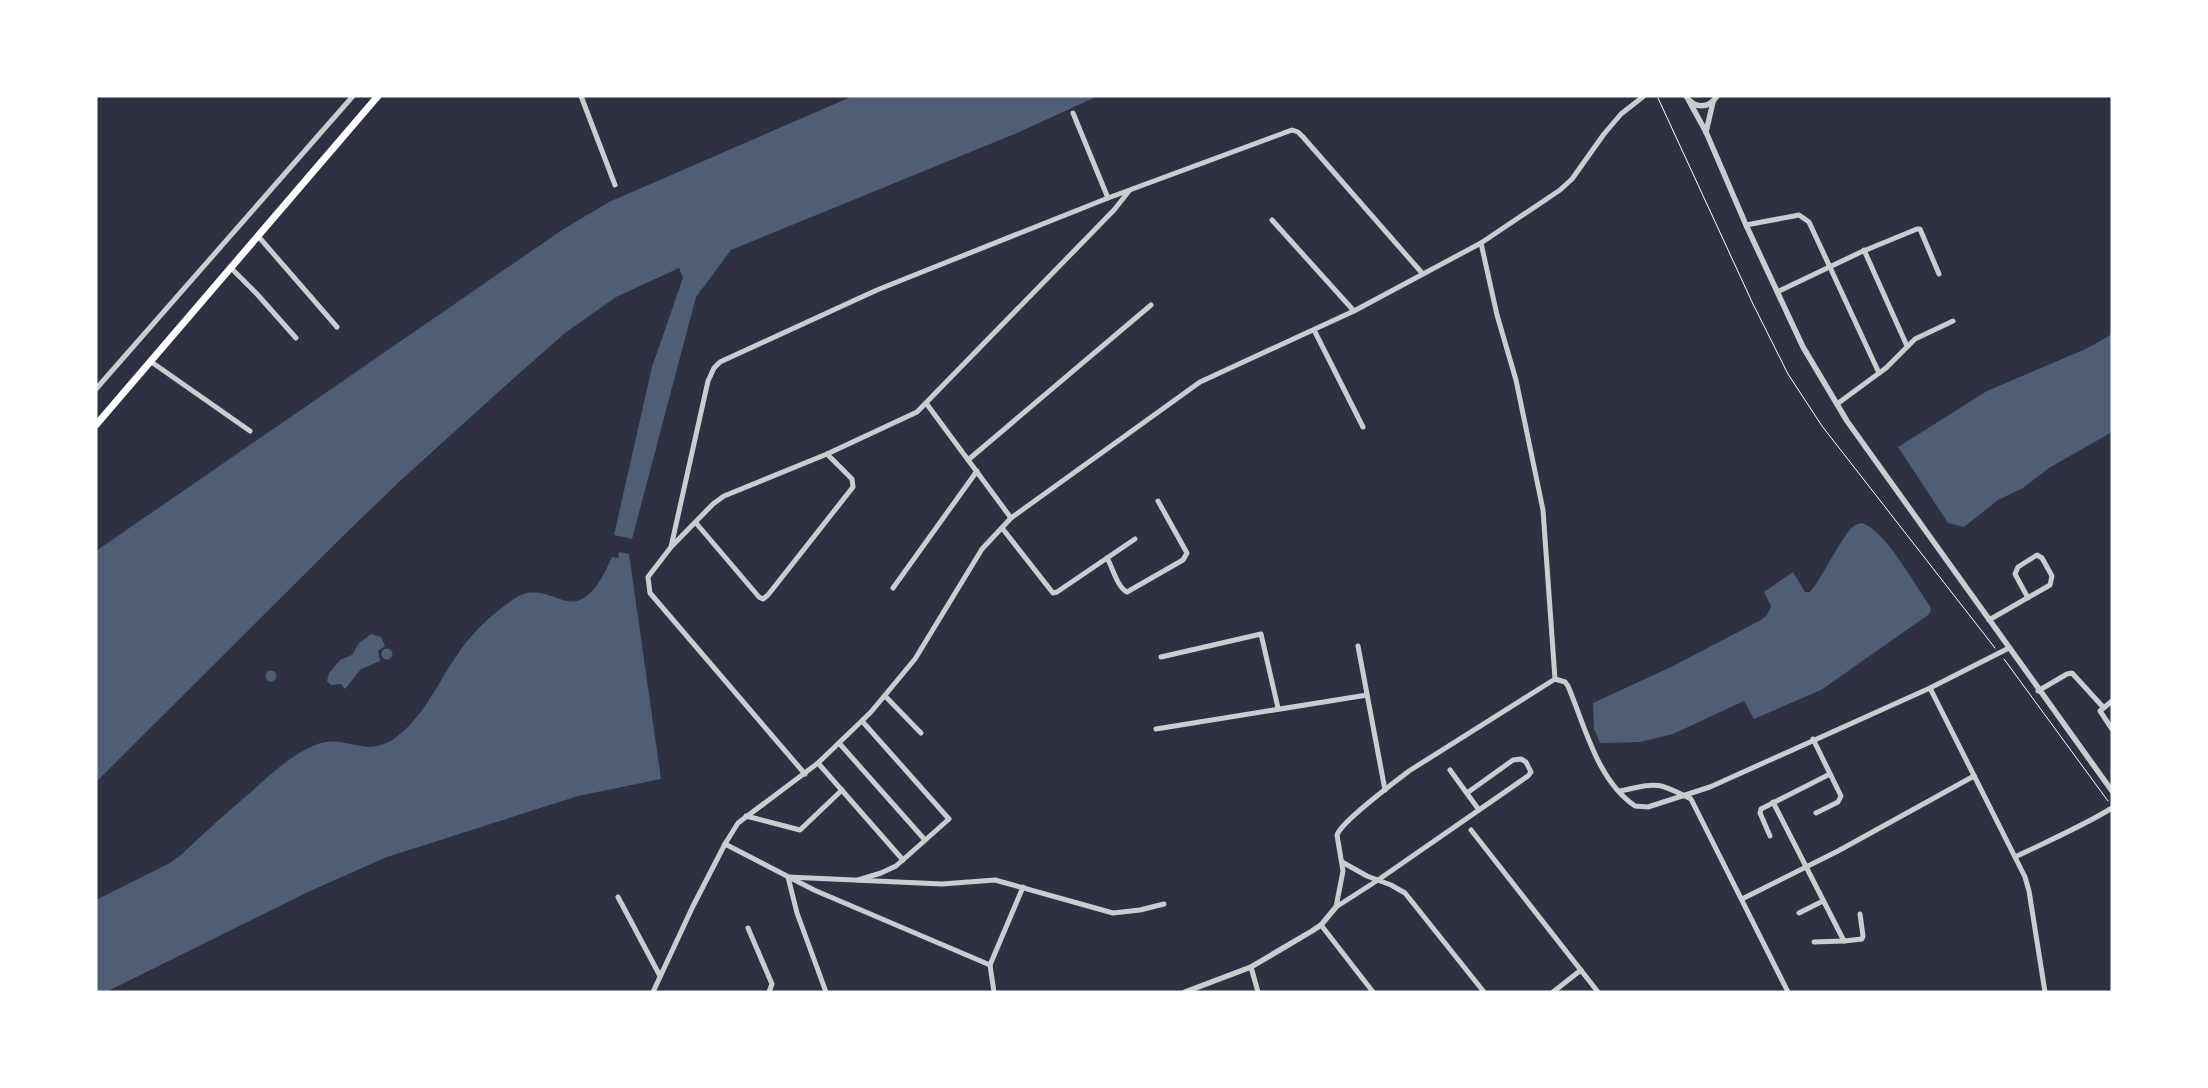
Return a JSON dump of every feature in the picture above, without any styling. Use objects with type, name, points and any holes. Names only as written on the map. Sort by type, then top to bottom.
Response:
[{"type":"main road","points":[[96,425],[378,96]]},
{"type":"street","points":[[96,389],[353,96]]},
{"type":"street","points":[[581,96],[615,185]]},
{"type":"street","points":[[653,992],[724,844],[738,823],[818,763],[885,696],[915,659],[982,550],[1011,518],[1186,390],[1354,311],[1481,243],[1560,190],[1572,179],[1621,114],[1644,96]]},
{"type":"street","points":[[1706,132],[1713,102],[1717,96]]},
{"type":"street","points":[[1687,99],[1698,106],[1713,102]]},
{"type":"street","points":[[1687,99],[1706,132],[1746,225],[1803,347],[1837,404],[1895,490],[2038,691],[2112,791]]},
{"type":"street","points":[[1073,112],[1108,198]]},
{"type":"street","points":[[671,547],[708,381],[714,368],[720,362],[877,290],[1108,198],[1292,130],[1302,137],[1422,274]]},
{"type":"street","points":[[805,774],[650,593],[648,577],[671,547],[713,504],[724,496],[827,454],[912,415],[926,403],[1114,210],[1129,191]]},
{"type":"street","points":[[1746,225],[1799,215],[1809,222],[1879,373]]},
{"type":"street","points":[[1272,220],[1354,311]]},
{"type":"street","points":[[1777,292],[1864,250],[1920,229],[1939,274]]},
{"type":"street","points":[[258,236],[337,328]]},
{"type":"street","points":[[1481,243],[1497,315],[1516,380],[1543,510],[1555,679]]},
{"type":"street","points":[[1864,250],[1907,346]]},
{"type":"street","points":[[230,267],[258,294],[296,338]]},
{"type":"street","points":[[968,460],[1151,305]]},
{"type":"street","points":[[1837,404],[1902,354],[1915,339],[1953,321]]},
{"type":"street","points":[[1314,330],[1363,427]]},
{"type":"street","points":[[150,361],[250,431]]},
{"type":"street","points":[[926,403],[1011,518]]},
{"type":"street","points":[[696,523],[758,597],[762,599],[768,595],[853,487],[852,479],[827,454]]},
{"type":"street","points":[[893,588],[977,472]]},
{"type":"street","points":[[1107,558],[1120,586],[1127,592],[1184,560],[1187,553],[1158,501]]},
{"type":"street","points":[[1002,528],[1053,593],[1135,539]]},
{"type":"street","points":[[1989,620],[2028,598],[2050,585],[2052,576],[2042,558],[2037,555],[2018,567],[2014,574],[2028,598]]},
{"type":"street","points":[[1160,657],[1261,634],[1278,708]]},
{"type":"street","points":[[1358,646],[1385,790]]},
{"type":"street","points":[[1336,907],[1342,878],[1342,862],[1337,842],[1338,832],[1385,790],[1417,766],[1555,679],[1565,682],[1568,686],[1602,766],[1620,791],[1629,802],[1641,807],[1648,807],[1683,794],[1710,787],[1813,739],[1930,688],[2009,648]]},
{"type":"street","points":[[2038,691],[2072,673],[2103,707]]},
{"type":"street","points":[[1930,688],[2016,857],[2029,891],[2045,992]]},
{"type":"street","points":[[1156,729],[1367,695]]},
{"type":"street","points":[[885,696],[921,733]]},
{"type":"street","points":[[2112,701],[2100,711],[2112,729]]},
{"type":"street","points":[[853,881],[881,874],[903,860],[949,819],[862,721]]},
{"type":"street","points":[[1813,739],[1841,796],[1840,799],[1816,813]]},
{"type":"street","points":[[839,744],[925,840]]},
{"type":"street","points":[[1186,992],[1251,967],[1321,925],[1336,907],[1378,880],[1528,776],[1531,772],[1526,762],[1521,759],[1513,760],[1467,793]]},
{"type":"street","points":[[818,763],[903,860]]},
{"type":"street","points":[[1450,770],[1479,810]]},
{"type":"street","points":[[1770,836],[1759,811],[1830,774]]},
{"type":"street","points":[[1742,899],[1806,867],[1974,776]]},
{"type":"street","points":[[1620,791],[1662,784],[1683,794],[1695,803],[1788,992]]},
{"type":"street","points":[[746,816],[800,830],[842,790]]},
{"type":"street","points":[[1774,802],[1844,941]]},
{"type":"street","points":[[2016,857],[2070,829],[2085,824],[2112,808]]},
{"type":"street","points":[[1471,830],[1598,992]]},
{"type":"street","points":[[724,844],[814,890],[990,964]]},
{"type":"street","points":[[1342,862],[1396,887],[1408,896],[1484,992]]},
{"type":"street","points":[[788,877],[942,884],[996,880],[1113,913],[1164,904]]},
{"type":"street","points":[[788,877],[797,913],[826,992]]},
{"type":"street","points":[[994,992],[990,964],[1023,887]]},
{"type":"street","points":[[618,897],[660,976]]},
{"type":"street","points":[[1799,913],[1823,901]]},
{"type":"street","points":[[1814,942],[1862,939],[1864,936],[1860,914]]},
{"type":"street","points":[[1321,925],[1373,992]]},
{"type":"street","points":[[748,928],[772,984],[769,992]]},
{"type":"street","points":[[1251,967],[1258,992]]},
{"type":"street","points":[[1553,992],[1580,970]]},
{"type":"water","points":[[853,96],[1098,96],[1017,133],[731,250],[696,297],[632,539],[614,535],[652,367],[683,278],[679,268],[616,297],[565,333],[401,480],[96,782],[96,551],[562,230],[609,202]]},
{"type":"water","points":[[2112,334],[2112,432],[2049,468],[2023,488],[1998,500],[1964,527],[1948,523],[1898,447],[1987,391],[2088,348]]},
{"type":"water","points":[[1862,523],[1880,536],[1899,559],[1930,606],[1931,611],[1928,615],[1821,690],[1754,719],[1744,701],[1673,734],[1640,742],[1600,743],[1594,729],[1593,703],[1671,667],[1761,620],[1767,615],[1771,606],[1764,592],[1793,572],[1805,592],[1810,592],[1850,530],[1855,525]]},
{"type":"water","points":[[619,552],[629,554],[661,779],[578,796],[387,857],[310,891],[106,992],[96,992],[96,900],[168,864],[181,855],[274,771],[291,758],[309,748],[328,742],[375,746],[395,738],[407,728],[426,704],[459,651],[480,627],[498,611],[517,597],[530,592],[543,593],[565,601],[576,601],[587,596],[599,582],[612,557],[618,558]]},
{"type":"water","points":[[371,634],[381,637],[385,646],[378,651],[380,661],[361,669],[345,689],[341,684],[331,685],[327,681],[329,673],[340,660],[352,655],[359,643]]},
{"type":"water","points":[[387,648],[393,654],[387,660],[381,654]]},
{"type":"water","points":[[271,670],[277,676],[271,682],[265,676]]}]
